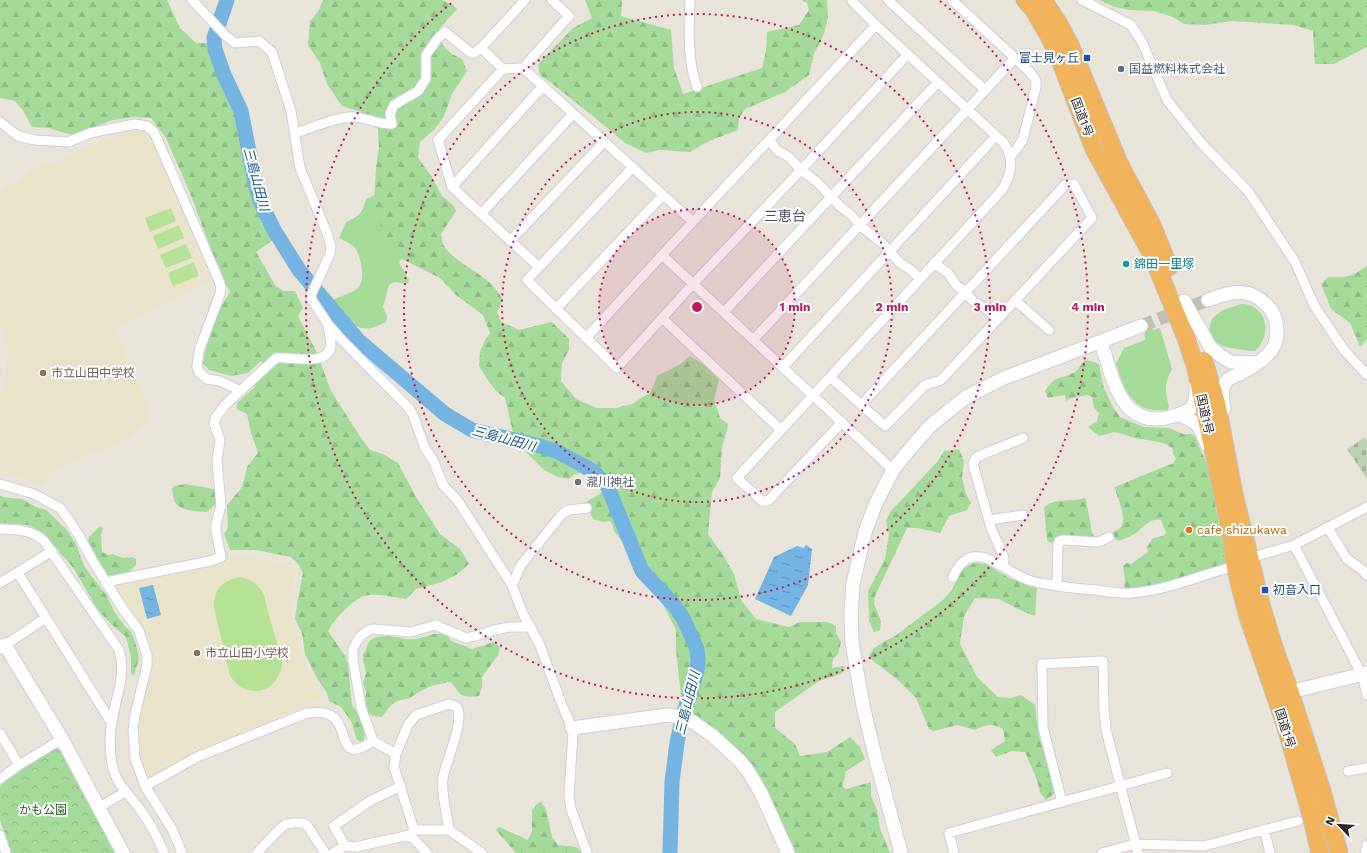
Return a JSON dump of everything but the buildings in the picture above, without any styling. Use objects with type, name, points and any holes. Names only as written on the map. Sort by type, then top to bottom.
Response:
[{"type":"highway","name":"国道1号","points":[[1035,2],[1059,24],[1070,45],[1119,163],[1152,225],[1184,301],[1195,332],[1213,392],[1235,566],[1248,617],[1285,724],[1311,815],[1320,853]]},
{"type":"highway","name":"国道1号","points":[[1035,2],[1048,36],[1060,60],[1094,149],[1151,253],[1186,338],[1221,459],[1234,494],[1287,694],[1322,791],[1339,853]]},
{"type":"street","points":[[192,0],[208,18],[235,43],[260,41],[272,52],[291,111],[300,168],[331,246],[327,262],[311,295],[312,300],[328,324],[341,339],[409,408],[413,414],[426,448],[434,462],[443,485],[458,501],[512,585],[523,614],[539,643],[572,728],[569,795],[571,809],[586,853]]},
{"type":"street","points":[[295,134],[338,120],[355,117],[386,125],[392,124],[390,114],[394,105],[418,91],[426,79],[426,55],[444,32],[471,53],[474,53],[481,48],[525,0]]},
{"type":"street","points":[[523,68],[569,16],[552,0]]},
{"type":"street","points":[[690,0],[690,58],[692,72],[697,87]]},
{"type":"street","points":[[842,422],[768,501],[762,502],[737,478],[780,429],[830,377],[1002,190],[1010,174],[1011,156],[1008,148],[996,136],[876,25],[852,1],[853,0]]},
{"type":"street","points":[[888,0],[985,90]]},
{"type":"street","points":[[952,0],[1015,58],[1036,81],[1036,87],[1023,139],[1011,156]]},
{"type":"street","points":[[1082,0],[1131,25],[1142,42],[1167,100],[1202,144],[1248,191],[1295,262],[1314,305],[1344,350],[1367,375]]},
{"type":"street","points":[[586,338],[876,25]]},
{"type":"street","points":[[481,48],[502,69]]},
{"type":"street","points":[[633,168],[527,280],[617,368],[692,285],[908,54]]},
{"type":"street","points":[[753,340],[1015,58]]},
{"type":"street","points":[[539,267],[452,187],[438,140],[502,69],[523,68],[692,222]]},
{"type":"street","points":[[724,312],[938,82]]},
{"type":"street","points":[[452,187],[543,86]]},
{"type":"street","points":[[481,214],[573,114]]},
{"type":"street","points":[[0,122],[18,136],[35,140],[68,142],[90,133],[135,124],[147,126],[154,132],[218,276],[221,287],[220,294],[199,351],[197,367],[199,372],[207,379],[220,381],[240,391]]},
{"type":"street","points":[[783,367],[996,136]]},
{"type":"street","points":[[769,140],[778,151],[789,157],[801,170],[817,182],[830,197],[900,263],[907,267],[920,279]]},
{"type":"street","points":[[510,241],[604,142]]},
{"type":"street","points":[[830,377],[885,426],[925,385],[941,380],[1092,218],[1074,184],[1065,185],[862,405]]},
{"type":"street","points":[[556,309],[663,195]]},
{"type":"street","points":[[662,255],[692,285],[724,312],[812,396],[893,470]]},
{"type":"street","points":[[934,263],[948,273],[957,286],[966,292],[973,301],[989,311],[996,320]]},
{"type":"street","points":[[1208,300],[1235,292],[1257,297],[1271,311],[1275,319],[1277,335],[1276,341],[1266,357],[1228,379],[1223,386],[1222,395],[1227,421],[1221,459]]},
{"type":"street","points":[[1015,300],[1049,330]]},
{"type":"street","points":[[1184,301],[1211,348],[1231,362],[1257,363]]},
{"type":"street","points":[[662,318],[780,429]]},
{"type":"street","points":[[106,582],[210,561],[221,557],[216,531],[216,523],[221,506],[217,461],[220,440],[214,423],[221,409],[276,358],[314,360],[328,354],[331,345],[328,324]]},
{"type":"street","points":[[902,853],[876,760],[863,706],[852,643],[850,615],[853,584],[865,532],[876,503],[893,470],[930,426],[966,397],[1004,378],[1140,326]]},
{"type":"street","points":[[1101,342],[1118,392],[1129,408],[1143,417],[1156,419],[1179,415],[1190,409],[1196,398],[1195,365]]},
{"type":"street","points":[[1179,415],[1193,420],[1197,424],[1221,459]]},
{"type":"street","points":[[1003,566],[1004,555],[994,537],[974,470],[974,461],[979,456],[1023,438]]},
{"type":"street","points":[[0,484],[5,487],[34,494],[60,508],[79,536],[123,609],[139,631],[146,655],[147,665],[135,715],[133,730],[135,758],[145,786],[172,829],[182,853]]},
{"type":"street","points":[[1243,599],[1250,592],[1245,569],[1250,558],[1294,545],[1367,507]]},
{"type":"street","points":[[512,585],[516,580],[521,565],[562,514],[569,510],[587,508]]},
{"type":"street","points":[[989,520],[1023,515]]},
{"type":"street","points":[[1328,528],[1347,559],[1367,575]]},
{"type":"street","points":[[0,529],[26,531],[38,535],[44,541],[119,650],[122,658],[121,675],[111,722],[110,753],[112,767],[115,776],[125,792],[139,807],[146,818],[164,853]]},
{"type":"street","points":[[1057,585],[1059,541],[1101,542],[1109,537]]},
{"type":"street","points":[[1294,545],[1365,674],[1367,695]]},
{"type":"street","points":[[0,583],[52,551]]},
{"type":"street","points":[[953,577],[961,564],[973,558],[986,558],[1030,581],[1116,593],[1132,593],[1183,583],[1235,566]]},
{"type":"street","points":[[18,573],[111,722]]},
{"type":"street","points":[[46,618],[2,646],[62,739],[123,853]]},
{"type":"street","points":[[396,754],[373,742],[361,707],[353,660],[353,649],[362,635],[373,629],[411,632],[435,625],[466,638],[510,627],[531,627]]},
{"type":"street","points":[[1062,802],[1043,727],[1042,664],[1103,662],[1106,730],[1136,849]]},
{"type":"street","points":[[1287,694],[1365,674]]},
{"type":"street","points":[[1270,680],[1279,683],[1287,694],[1290,715],[1285,724]]},
{"type":"street","points":[[427,853],[412,832],[401,786],[394,766],[396,754],[408,725],[416,715],[449,704],[457,706],[460,711],[460,716],[453,746],[445,769],[442,786],[449,830]]},
{"type":"street","points":[[145,786],[197,756],[307,713],[318,712],[331,716],[337,720],[345,742],[348,746],[361,749],[373,742]]},
{"type":"street","points":[[572,728],[668,716],[680,717],[693,722],[722,743],[748,771],[761,793],[788,853]]},
{"type":"street","points":[[0,733],[19,765]]},
{"type":"street","points":[[0,779],[19,765],[62,739]]},
{"type":"street","points":[[1348,771],[1367,768]]},
{"type":"street","points":[[954,853],[949,832],[1167,773]]},
{"type":"street","points":[[401,786],[370,801],[334,826],[345,846],[357,850],[412,832],[449,830],[482,853]]},
{"type":"street","points":[[100,808],[125,792]]},
{"type":"street","points":[[1102,853],[1136,849],[1205,849],[1264,829],[1298,821]]},
{"type":"street","points":[[257,853],[284,825],[306,823],[325,853]]},
{"type":"street","points":[[1264,829],[1270,853]]},
{"type":"street","points":[[0,835],[6,853]]},
{"type":"street","points":[[1365,853],[1367,845]]},
{"type":"street","points":[[333,853],[345,846]]},
{"type":"shaded area","points":[[130,129],[143,129],[148,131],[155,141],[213,280],[115,330],[142,390],[149,412],[146,423],[116,446],[88,454],[48,473],[44,486],[5,473],[0,469],[0,395],[4,384],[8,349],[0,323],[0,193],[2,190],[41,164],[51,165],[70,153]]},
{"type":"shaded area","points":[[238,556],[266,561],[291,563],[299,572],[295,576],[294,581],[296,597],[292,600],[290,608],[292,620],[296,630],[299,651],[323,697],[321,701],[312,702],[203,750],[152,778],[144,778],[138,742],[139,720],[152,666],[150,645],[114,587],[115,583]]},
{"type":"green space","points":[[0,0],[167,0],[180,28],[196,43],[209,43],[258,156],[259,203],[276,238],[256,252],[275,285],[283,291],[295,291],[303,308],[298,316],[317,353],[331,391],[359,435],[370,450],[383,454],[398,463],[416,497],[440,534],[460,549],[469,564],[456,575],[442,582],[416,589],[406,599],[378,595],[363,596],[351,604],[335,620],[328,631],[345,656],[348,664],[352,705],[362,720],[365,734],[363,742],[357,740],[351,721],[341,707],[329,701],[327,693],[318,680],[305,654],[302,633],[295,619],[303,573],[298,564],[291,557],[256,550],[230,550],[224,534],[228,528],[227,505],[242,487],[247,467],[258,453],[251,433],[247,414],[237,409],[237,403],[254,388],[258,379],[269,371],[261,361],[248,373],[231,376],[209,370],[203,363],[213,326],[220,308],[230,292],[212,252],[190,193],[166,138],[151,118],[134,117],[113,120],[72,135],[49,128],[32,127],[24,112],[15,101],[0,98]]},
{"type":"green space","points":[[323,0],[442,0],[453,5],[457,9],[439,29],[443,46],[452,54],[462,59],[467,71],[452,94],[444,116],[435,129],[420,142],[418,158],[432,177],[442,196],[454,206],[456,211],[441,234],[443,243],[450,254],[483,277],[497,291],[503,300],[497,312],[501,322],[519,330],[552,322],[569,339],[569,350],[562,363],[561,381],[576,399],[597,408],[616,408],[632,404],[651,392],[657,376],[679,365],[690,356],[707,367],[719,380],[714,399],[720,418],[728,424],[722,447],[720,478],[712,492],[708,534],[734,574],[741,600],[756,619],[789,627],[800,622],[828,622],[836,626],[836,633],[841,642],[838,654],[833,659],[832,668],[844,666],[845,670],[841,674],[819,681],[775,712],[775,728],[795,744],[800,756],[827,752],[850,737],[860,747],[865,759],[845,772],[842,786],[846,789],[871,782],[871,796],[877,810],[880,828],[890,853],[783,853],[750,782],[725,749],[687,727],[687,716],[678,707],[681,696],[676,650],[676,630],[660,598],[649,587],[624,544],[614,531],[610,521],[603,522],[593,519],[586,503],[602,492],[593,481],[581,473],[574,474],[569,479],[558,477],[544,470],[515,441],[505,398],[497,392],[479,366],[480,352],[490,333],[483,315],[456,295],[440,278],[402,259],[398,252],[393,251],[382,230],[374,205],[376,166],[379,149],[378,129],[370,118],[361,112],[342,106],[327,84],[320,63],[308,45],[310,21],[318,12]]},
{"type":"green space","points":[[585,0],[622,0],[621,16],[671,30],[674,68],[683,94],[762,68],[766,51],[767,32],[799,25],[809,10],[807,3],[801,0],[827,0],[828,17],[824,34],[814,54],[809,75],[785,92],[745,109],[739,118],[738,130],[709,141],[690,152],[660,150],[646,153],[625,143],[540,75],[538,64],[573,28],[592,18]]},
{"type":"green space","points":[[1099,0],[1367,0],[1367,47],[1334,64],[1315,64],[1313,31],[1293,25],[1232,21],[1205,25],[1184,24],[1173,17],[1154,11],[1128,10],[1112,6]]},
{"type":"green space","points":[[375,195],[374,205],[402,259],[399,262],[409,280],[407,284],[394,282],[389,285],[383,307],[387,317],[386,322],[373,328],[364,328],[358,327],[348,320],[332,300],[358,288],[362,280],[361,262],[355,248],[348,242],[339,238],[346,222],[360,214],[366,199]]},
{"type":"green space","points":[[171,208],[176,221],[150,232],[145,218]]},
{"type":"green space","points":[[179,225],[184,238],[158,249],[153,236]]},
{"type":"green space","points":[[186,244],[192,258],[166,268],[160,255]]},
{"type":"green space","points":[[194,262],[199,276],[173,286],[168,273]]},
{"type":"green space","points":[[1367,266],[1367,339],[1360,347],[1350,323],[1331,309],[1321,284],[1328,277],[1349,276]]},
{"type":"green space","points":[[1242,304],[1257,310],[1262,315],[1265,322],[1264,337],[1261,344],[1255,351],[1223,346],[1218,344],[1211,336],[1210,325],[1213,318],[1228,308]]},
{"type":"green space","points":[[1150,325],[1153,330],[1160,328],[1172,369],[1166,383],[1169,407],[1167,410],[1147,409],[1134,401],[1126,390],[1116,364],[1124,348],[1145,340],[1144,328]]},
{"type":"green space","points":[[1085,360],[1095,362],[1099,365],[1104,388],[1113,407],[1120,417],[1144,427],[1169,428],[1183,434],[1191,434],[1195,436],[1211,471],[1216,510],[1223,537],[1224,551],[1228,555],[1229,563],[1222,567],[1212,567],[1201,573],[1150,588],[1141,587],[1133,590],[1126,589],[1124,587],[1125,581],[1123,566],[1127,563],[1131,564],[1148,552],[1147,547],[1153,538],[1163,536],[1166,533],[1161,520],[1153,520],[1133,535],[1119,541],[1111,536],[1112,533],[1120,528],[1123,519],[1123,514],[1115,487],[1173,464],[1176,458],[1173,454],[1173,449],[1166,444],[1159,442],[1135,438],[1115,432],[1099,436],[1088,427],[1097,421],[1099,413],[1094,408],[1092,397],[1087,395],[1072,398],[1066,401],[1065,395],[1048,398],[1045,391],[1051,383],[1056,379],[1073,373]]},
{"type":"green space","points":[[1364,438],[1367,441],[1367,479],[1347,449]]},
{"type":"green space","points":[[959,449],[964,461],[962,478],[966,494],[971,503],[967,510],[949,516],[940,533],[907,528],[875,596],[874,604],[881,621],[880,630],[874,632],[869,621],[868,591],[885,559],[889,534],[886,520],[891,511],[938,461],[944,451]]},
{"type":"green space","points":[[185,484],[214,489],[217,495],[217,503],[207,512],[185,509],[177,505],[174,501],[172,489],[174,486]]},
{"type":"green space","points":[[0,495],[3,497],[22,499],[36,507],[46,510],[66,529],[76,544],[84,566],[107,596],[114,611],[123,624],[131,632],[139,658],[134,676],[131,673],[131,657],[126,637],[98,610],[74,569],[44,533],[28,525],[0,523]]},
{"type":"green space","points":[[1084,498],[1086,500],[1092,533],[1095,539],[1073,538],[1067,536],[1051,543],[1047,540],[1044,508],[1052,502]]},
{"type":"green space","points":[[100,526],[103,528],[101,535],[102,552],[108,555],[113,554],[122,558],[132,557],[136,559],[136,564],[127,573],[120,575],[107,575],[95,558],[95,553],[88,541],[89,537]]},
{"type":"green space","points":[[974,563],[986,564],[1011,579],[1037,586],[1035,616],[999,599],[975,598],[964,616],[960,644],[977,677],[998,697],[1011,698],[1021,695],[1035,705],[1038,732],[1055,793],[1046,800],[1040,793],[1037,780],[1025,752],[1012,751],[996,757],[991,750],[1005,741],[1003,729],[989,725],[975,730],[957,725],[934,731],[929,729],[916,698],[897,679],[869,656],[874,648],[895,636],[943,600],[951,591],[963,569]]},
{"type":"green space","points":[[241,577],[255,583],[264,595],[282,661],[282,668],[275,682],[267,688],[258,691],[242,688],[230,676],[214,608],[215,596],[221,586],[229,580]]},
{"type":"green space","points":[[433,634],[448,636],[451,641],[472,649],[494,642],[500,647],[498,655],[482,677],[482,687],[479,696],[468,697],[462,695],[451,682],[429,687],[410,698],[398,701],[390,707],[382,717],[373,716],[365,711],[366,692],[363,683],[366,673],[363,654],[369,642],[374,638],[379,637],[389,636],[415,639]]},
{"type":"green space","name":"かも公園","points":[[56,747],[61,751],[115,853],[11,853],[0,820],[0,787],[3,782]]},
{"type":"green space","points":[[541,802],[546,809],[552,837],[558,845],[576,847],[582,853],[516,853],[496,830],[499,827],[528,840],[532,831],[532,810],[538,803]]},
{"type":"water","points":[[806,545],[812,549],[808,585],[791,616],[755,599],[774,557],[797,546],[804,548]]},
{"type":"water","points":[[153,585],[161,615],[147,619],[139,588]]},
{"type":"waterway","name":"三島山田川","points":[[227,0],[214,38],[215,49],[224,75],[241,111],[256,187],[261,203],[274,230],[299,270],[359,341],[445,414],[472,430],[540,446],[558,452],[593,471],[607,485],[642,571],[674,605],[683,618],[697,649],[698,661],[697,672],[683,715],[677,743],[672,782],[670,853]]},
{"type":"tunnel","points":[[1141,326],[1208,300]]},
{"type":"place","name":"富士見ヶ丘","points":[[1087,58]]},
{"type":"place","name":"国益燃料株式会社","points":[[1121,69]]},
{"type":"place","name":"錦田一里塚","points":[[1126,264]]},
{"type":"place","name":"市立山田中学校","points":[[43,373]]},
{"type":"place","name":"瀧川神社","points":[[578,482]]},
{"type":"place","name":"cafe shizukawa","points":[[1189,530]]},
{"type":"place","name":"初音入口","points":[[1265,590]]},
{"type":"place","name":"市立山田小学校","points":[[197,653]]},
{"type":"district","name":"三恵台","points":[[785,216]]}]
